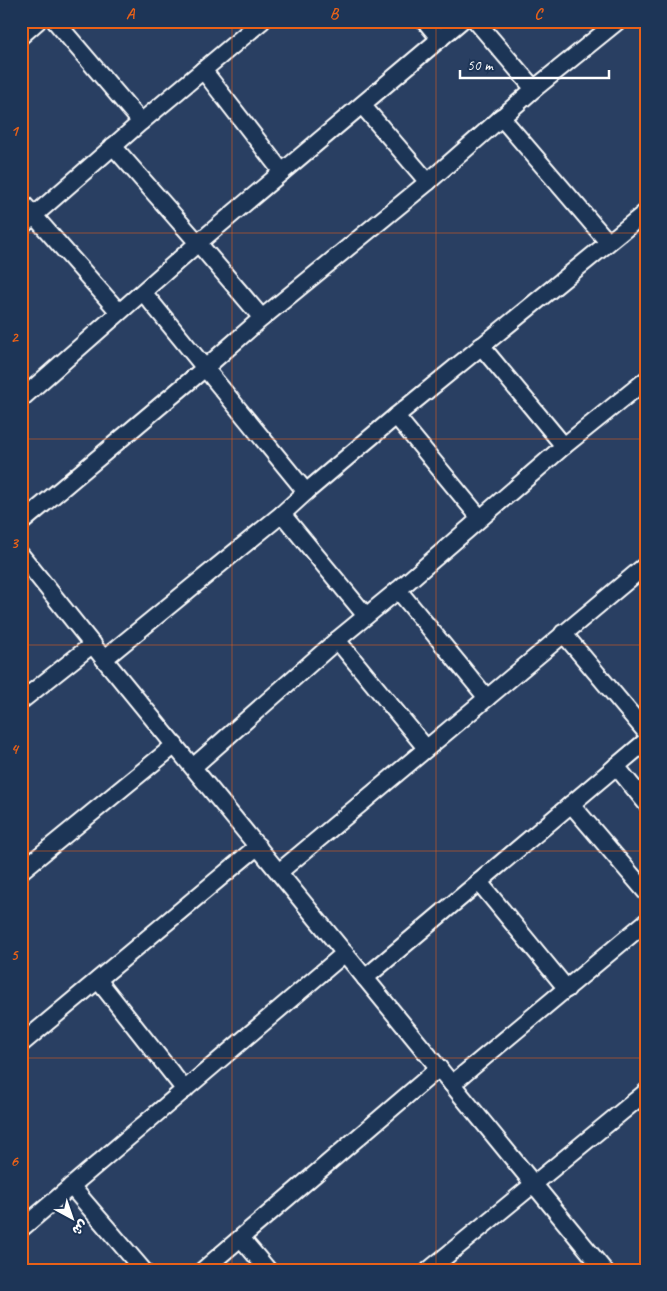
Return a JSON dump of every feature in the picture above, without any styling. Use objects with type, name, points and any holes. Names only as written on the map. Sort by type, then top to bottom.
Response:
[{"type":"street","points":[[22,35],[38,21]]},
{"type":"street","points":[[55,21],[141,122]]},
{"type":"street","points":[[21,227],[141,122],[262,21]]},
{"type":"street","points":[[424,21],[440,39]]},
{"type":"street","points":[[21,399],[198,243],[462,21]]},
{"type":"street","points":[[476,21],[534,89]]},
{"type":"street","points":[[21,523],[262,318],[428,182],[534,89],[618,21]]},
{"type":"street","points":[[203,70],[282,172]]},
{"type":"street","points":[[362,105],[428,182]]},
{"type":"street","points":[[501,117],[608,242]]},
{"type":"street","points":[[113,146],[262,318]]},
{"type":"street","points":[[21,201],[119,312]]},
{"type":"street","points":[[104,659],[282,514],[396,416],[646,212]]},
{"type":"street","points":[[143,292],[306,492]]},
{"type":"street","points":[[481,346],[564,446]]},
{"type":"street","points":[[193,767],[337,640],[398,590],[564,446],[646,380]]},
{"type":"street","points":[[396,416],[480,518]]},
{"type":"street","points":[[282,514],[366,616]]},
{"type":"street","points":[[21,556],[604,1270]]},
{"type":"street","points":[[279,872],[646,565]]},
{"type":"street","points":[[398,590],[487,698]]},
{"type":"street","points":[[563,633],[646,732]]},
{"type":"street","points":[[337,640],[426,748]]},
{"type":"street","points":[[21,702],[93,644]]},
{"type":"street","points":[[365,978],[646,741]]},
{"type":"street","points":[[21,871],[174,745]]},
{"type":"street","points":[[616,766],[646,803]]},
{"type":"street","points":[[571,804],[646,892]]},
{"type":"street","points":[[21,1044],[258,846]]},
{"type":"street","points":[[479,882],[567,988]]},
{"type":"street","points":[[452,1084],[646,922]]},
{"type":"street","points":[[21,1230],[345,953]]},
{"type":"street","points":[[98,980],[185,1090]]},
{"type":"street","points":[[203,1270],[439,1068]]},
{"type":"street","points":[[428,1270],[646,1092]]},
{"type":"street","points":[[71,1186],[143,1270]]},
{"type":"street","points":[[241,1238],[268,1270]]}]
